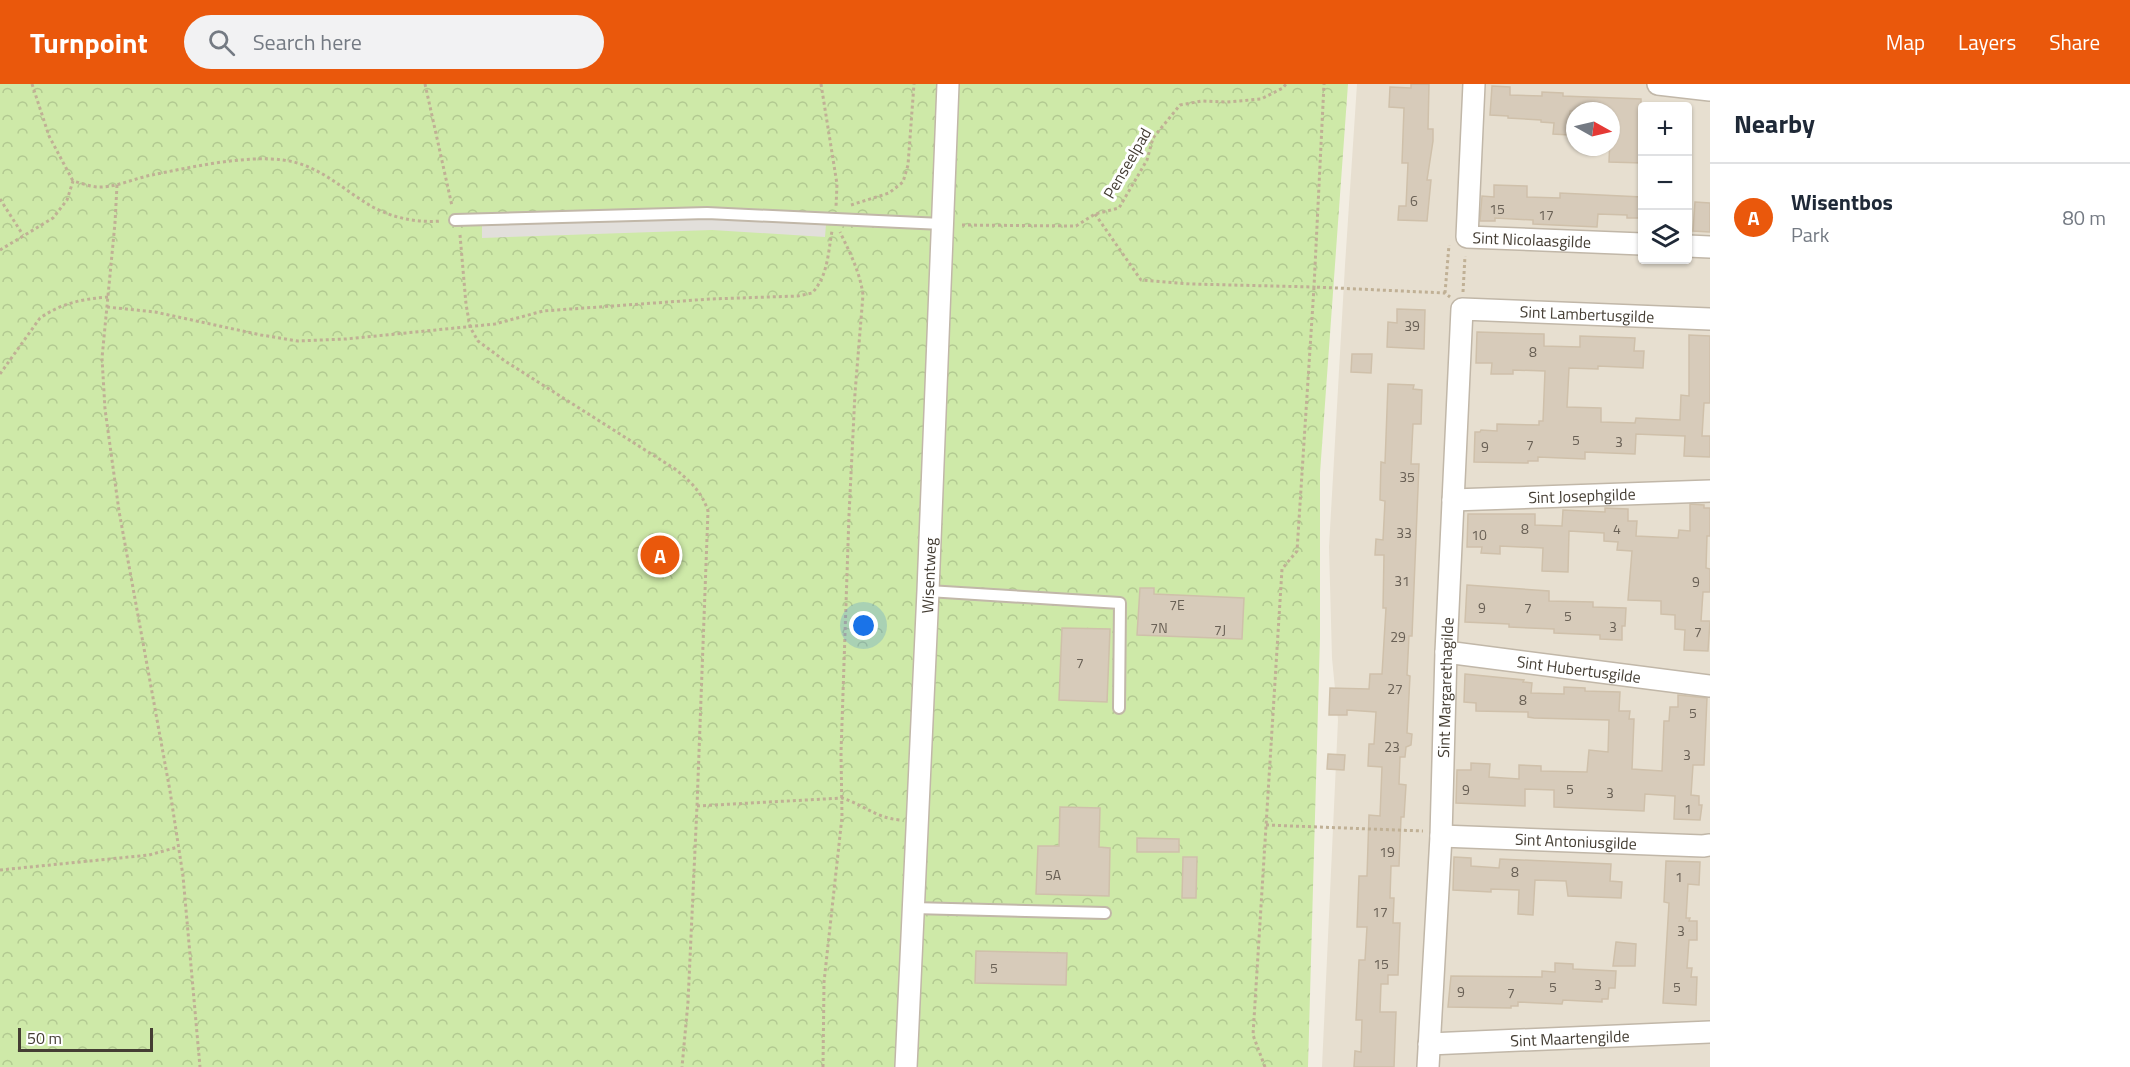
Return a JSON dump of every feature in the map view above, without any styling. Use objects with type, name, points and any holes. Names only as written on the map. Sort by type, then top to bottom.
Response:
[{"type":"street","name":"Wisentweg","points":[[906,1067],[948,84]]},
{"type":"street","name":"Sint Nicolaasgilde","points":[[1474,84],[1467,237],[1638,244]]},
{"type":"street","points":[[1658,84],[1710,90]]},
{"type":"street","points":[[1692,246],[1710,247]]},
{"type":"street","name":"Sint Lambertusgilde","points":[[1462,309],[1710,319]]},
{"type":"street","name":"Sint Margarethagilde","points":[[1428,1067],[1441,836],[1446,652],[1462,309]]},
{"type":"street","name":"Sint Josephgilde","points":[[1453,500],[1710,491]]},
{"type":"street","name":"Sint Hubertusgilde","points":[[1446,652],[1710,686]]},
{"type":"street","name":"Sint Antoniusgilde","points":[[1441,836],[1710,845]]},
{"type":"street","name":"Sint Maartengilde","points":[[1429,1044],[1710,1032]]},
{"type":"lane","points":[[455,220],[707,213],[942,224]]},
{"type":"lane","points":[[928,591],[1120,603],[1119,708]]},
{"type":"lane","points":[[913,908],[1105,913]]},
{"type":"path","points":[[0,250],[53,218],[67,200],[73,181],[49,136],[32,84]]},
{"type":"path","points":[[424,84],[455,220],[459,227],[470,327],[478,341],[681,474],[693,484],[706,505],[708,520],[697,806],[688,1002],[682,1067]]},
{"type":"path","points":[[822,84],[840,218]]},
{"type":"path","points":[[840,218],[851,204],[889,193],[906,177],[914,84]]},
{"type":"path","name":"Penseelpad","points":[[942,224],[1076,226],[1095,214],[1119,207],[1147,160],[1153,138],[1180,105],[1202,101],[1227,102],[1261,99],[1283,88],[1286,84]]},
{"type":"path","points":[[1265,1067],[1253,1035],[1282,569],[1297,551],[1324,84]]},
{"type":"path","points":[[73,181],[98,187],[117,185],[174,170],[246,160],[281,160],[294,162],[322,173],[365,202],[391,215],[421,221],[455,220]]},
{"type":"path","points":[[117,185],[102,358],[105,409],[119,511],[178,847],[191,955],[200,1067]]},
{"type":"path","points":[[0,199],[23,236]]},
{"type":"path","points":[[1095,214],[1141,280],[1191,284],[1445,293],[1462,309]]},
{"type":"path","points":[[107,307],[155,312],[286,340],[346,339],[470,327],[504,322],[543,311],[700,299],[806,295],[817,287],[822,278],[834,225],[839,230],[857,269],[863,295],[849,515],[841,753],[841,835],[824,982],[823,1067]]},
{"type":"path","points":[[1445,293],[1449,243],[1467,237],[1462,309]]},
{"type":"path","points":[[0,374],[40,318],[47,313],[71,302],[108,297]]},
{"type":"path","points":[[697,806],[842,798],[886,819],[905,820]]},
{"type":"path","points":[[1266,825],[1425,831],[1441,836]]},
{"type":"path","points":[[0,870],[149,855],[178,847]]},
{"type":"shaded area","points":[[1357,84],[1710,84],[1710,1067],[1322,1067],[1338,720],[1332,658],[1329,547]]},
{"type":"shaded area","points":[[696,218],[826,224],[825,237],[712,230],[482,238],[482,225]]},
{"type":"green space","points":[[0,84],[1348,84],[1320,473],[1320,637],[1308,1067],[0,1067]]},
{"type":"building","points":[[1411,84],[1429,84],[1428,129],[1433,129],[1433,141],[1427,180],[1431,180],[1427,221],[1398,220],[1399,206],[1406,206],[1408,163],[1402,163],[1404,108],[1389,107],[1390,87],[1411,88]]},
{"type":"building","points":[[1492,86],[1510,87],[1510,95],[1542,96],[1542,92],[1563,93],[1563,96],[1641,99],[1641,102],[1638,102],[1638,163],[1609,162],[1609,156],[1620,156],[1620,102],[1566,102],[1566,135],[1553,134],[1554,123],[1490,115]]},
{"type":"building","points":[[1494,185],[1527,186],[1527,197],[1560,198],[1560,193],[1638,197],[1638,218],[1627,218],[1627,215],[1598,214],[1597,227],[1533,224],[1533,220],[1495,218],[1495,221],[1480,221],[1482,196],[1494,197]]},
{"type":"building","points":[[1695,202],[1710,203],[1710,232],[1693,231]]},
{"type":"building","points":[[1397,309],[1425,310],[1424,349],[1387,347],[1388,322],[1397,323]]},
{"type":"building","points":[[1477,332],[1544,334],[1544,346],[1580,347],[1580,336],[1635,338],[1634,351],[1644,351],[1643,368],[1598,366],[1598,369],[1569,368],[1567,407],[1601,408],[1601,422],[1635,423],[1636,418],[1680,420],[1681,395],[1689,396],[1689,335],[1710,336],[1710,403],[1704,403],[1702,436],[1710,436],[1710,457],[1684,456],[1685,436],[1636,434],[1635,454],[1585,452],[1585,459],[1538,457],[1538,461],[1528,461],[1528,463],[1474,462],[1475,432],[1497,431],[1497,424],[1539,425],[1539,421],[1543,421],[1545,371],[1513,370],[1513,374],[1491,374],[1492,363],[1476,363]]},
{"type":"building","points":[[1352,354],[1372,354],[1371,373],[1351,372]]},
{"type":"building","points":[[1388,384],[1414,385],[1413,389],[1422,390],[1421,424],[1413,424],[1411,464],[1419,464],[1412,636],[1409,636],[1407,675],[1410,676],[1407,733],[1412,734],[1411,745],[1406,747],[1405,757],[1400,757],[1399,784],[1406,785],[1404,817],[1401,817],[1399,866],[1391,866],[1390,898],[1394,898],[1393,923],[1400,923],[1398,975],[1388,975],[1388,984],[1381,984],[1380,1012],[1396,1012],[1394,1067],[1354,1067],[1355,1051],[1361,1052],[1362,1020],[1356,1020],[1359,960],[1365,960],[1367,927],[1357,927],[1359,876],[1367,876],[1369,815],[1380,816],[1382,767],[1368,766],[1369,744],[1374,744],[1376,712],[1347,710],[1347,715],[1329,715],[1330,688],[1369,689],[1370,674],[1382,674],[1386,608],[1383,608],[1384,555],[1375,555],[1376,539],[1383,540],[1385,501],[1380,500],[1381,462],[1385,463]]},
{"type":"building","points":[[1690,504],[1710,508],[1710,536],[1707,536],[1706,568],[1710,569],[1710,592],[1703,592],[1701,621],[1710,621],[1708,651],[1684,650],[1685,630],[1675,629],[1675,615],[1661,614],[1661,601],[1628,600],[1632,551],[1617,550],[1618,542],[1604,541],[1604,533],[1569,531],[1568,572],[1542,571],[1543,548],[1500,546],[1500,554],[1481,553],[1482,547],[1467,547],[1468,514],[1535,514],[1535,525],[1562,526],[1563,510],[1605,512],[1605,508],[1628,509],[1628,521],[1637,521],[1636,536],[1678,538],[1679,530],[1690,531]]},
{"type":"building","points":[[1467,585],[1549,591],[1549,601],[1593,602],[1593,607],[1626,608],[1622,640],[1600,639],[1600,635],[1554,633],[1554,629],[1465,622]]},
{"type":"building","points":[[1140,588],[1154,588],[1154,594],[1244,598],[1242,639],[1137,635]]},
{"type":"building","points":[[1062,628],[1110,629],[1107,702],[1059,700]]},
{"type":"building","points":[[1465,674],[1524,680],[1523,682],[1532,683],[1531,693],[1564,694],[1564,687],[1585,688],[1585,691],[1620,692],[1619,711],[1630,711],[1629,719],[1634,719],[1632,769],[1662,771],[1664,721],[1669,721],[1670,707],[1678,707],[1678,695],[1707,698],[1704,765],[1693,765],[1691,795],[1699,796],[1699,805],[1702,805],[1700,820],[1674,819],[1675,796],[1645,794],[1644,811],[1554,807],[1554,790],[1525,789],[1525,806],[1456,803],[1457,770],[1471,770],[1471,763],[1490,764],[1489,777],[1519,779],[1519,765],[1541,766],[1541,771],[1587,772],[1589,750],[1608,752],[1609,720],[1534,718],[1528,717],[1528,712],[1476,711],[1476,703],[1464,702]]},
{"type":"building","points":[[1328,754],[1345,755],[1344,770],[1327,769]]},
{"type":"building","points":[[1060,807],[1100,808],[1099,847],[1110,848],[1109,896],[1036,894],[1038,846],[1059,846]]},
{"type":"building","points":[[1137,838],[1179,839],[1179,852],[1137,852]]},
{"type":"building","points":[[1183,857],[1197,857],[1196,898],[1182,898]]},
{"type":"building","points":[[1454,857],[1471,858],[1471,866],[1499,868],[1500,859],[1611,864],[1610,881],[1622,882],[1621,898],[1568,896],[1566,881],[1535,880],[1533,915],[1518,914],[1519,890],[1491,889],[1491,892],[1453,890]]},
{"type":"building","points":[[1666,861],[1700,862],[1699,885],[1688,884],[1686,918],[1690,918],[1689,921],[1697,921],[1697,940],[1689,940],[1687,968],[1692,968],[1691,977],[1697,977],[1696,1005],[1663,1003],[1669,903],[1664,902]]},
{"type":"building","points":[[1616,942],[1636,944],[1635,966],[1613,966]]},
{"type":"building","points":[[976,951],[1067,953],[1066,985],[975,983]]},
{"type":"building","points":[[1555,963],[1573,964],[1573,969],[1616,971],[1615,988],[1609,988],[1608,999],[1602,999],[1602,1002],[1563,1000],[1562,1004],[1518,1002],[1518,1006],[1511,1006],[1511,1008],[1448,1007],[1451,976],[1542,977],[1542,971],[1555,972]]},
{"type":"place","name":"Wisentbos","points":[[660,555]]}]
